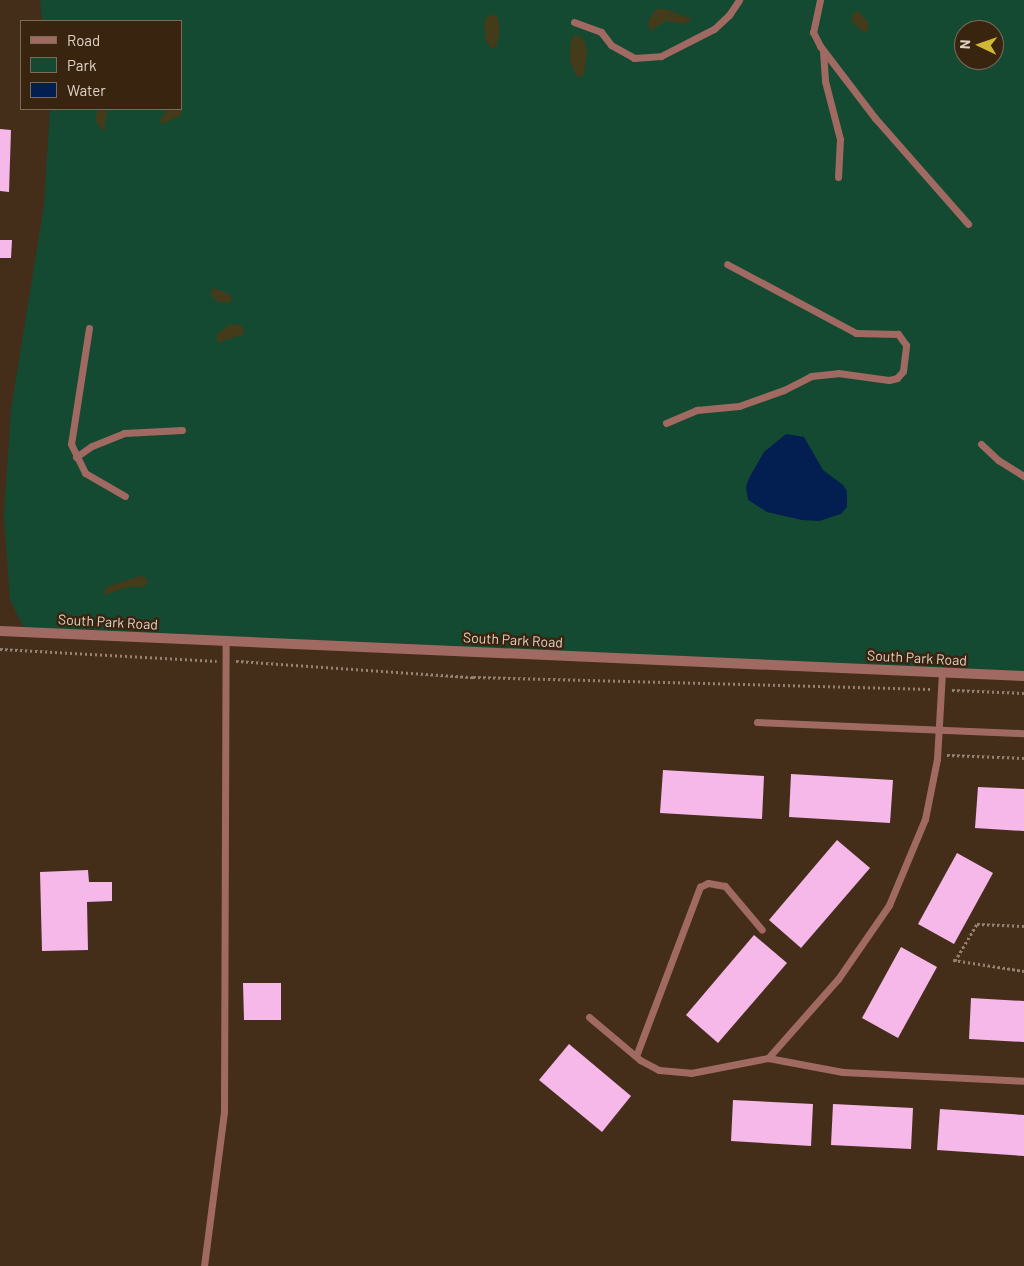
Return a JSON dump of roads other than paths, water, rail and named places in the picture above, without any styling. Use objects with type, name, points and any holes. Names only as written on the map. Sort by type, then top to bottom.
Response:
[{"type":"street","name":"South Park Road","points":[[0,631],[1024,676]]},
{"type":"lane","points":[[574,22],[602,32],[611,45],[634,58],[661,56],[714,29],[729,15],[739,0]]},
{"type":"lane","points":[[820,0],[813,32],[823,51],[875,118],[968,224]]},
{"type":"lane","points":[[823,51],[824,81],[840,139],[838,176]]},
{"type":"lane","points":[[666,423],[697,410],[739,406],[784,390],[811,376],[838,373],[889,380],[898,378],[903,371],[906,345],[898,334],[856,333],[727,264]]},
{"type":"lane","points":[[89,328],[71,444],[76,457],[86,473],[125,496]]},
{"type":"lane","points":[[76,457],[92,446],[124,433],[182,430]]},
{"type":"lane","points":[[981,444],[998,460],[1024,476]]},
{"type":"lane","points":[[204,1266],[224,1111],[226,641]]},
{"type":"lane","points":[[768,1058],[838,979],[889,905],[925,819],[937,755],[942,673]]},
{"type":"lane","points":[[757,722],[1024,734]]},
{"type":"lane","points":[[636,1056],[700,887],[708,883],[725,886],[762,930]]},
{"type":"lane","points":[[589,1017],[636,1056],[659,1070],[691,1073],[768,1058],[843,1072],[1024,1081]]},
{"type":"water","points":[[786,434],[804,437],[823,470],[843,485],[847,491],[847,507],[841,514],[819,521],[802,520],[767,512],[748,500],[746,487],[749,478],[764,452]]}]
